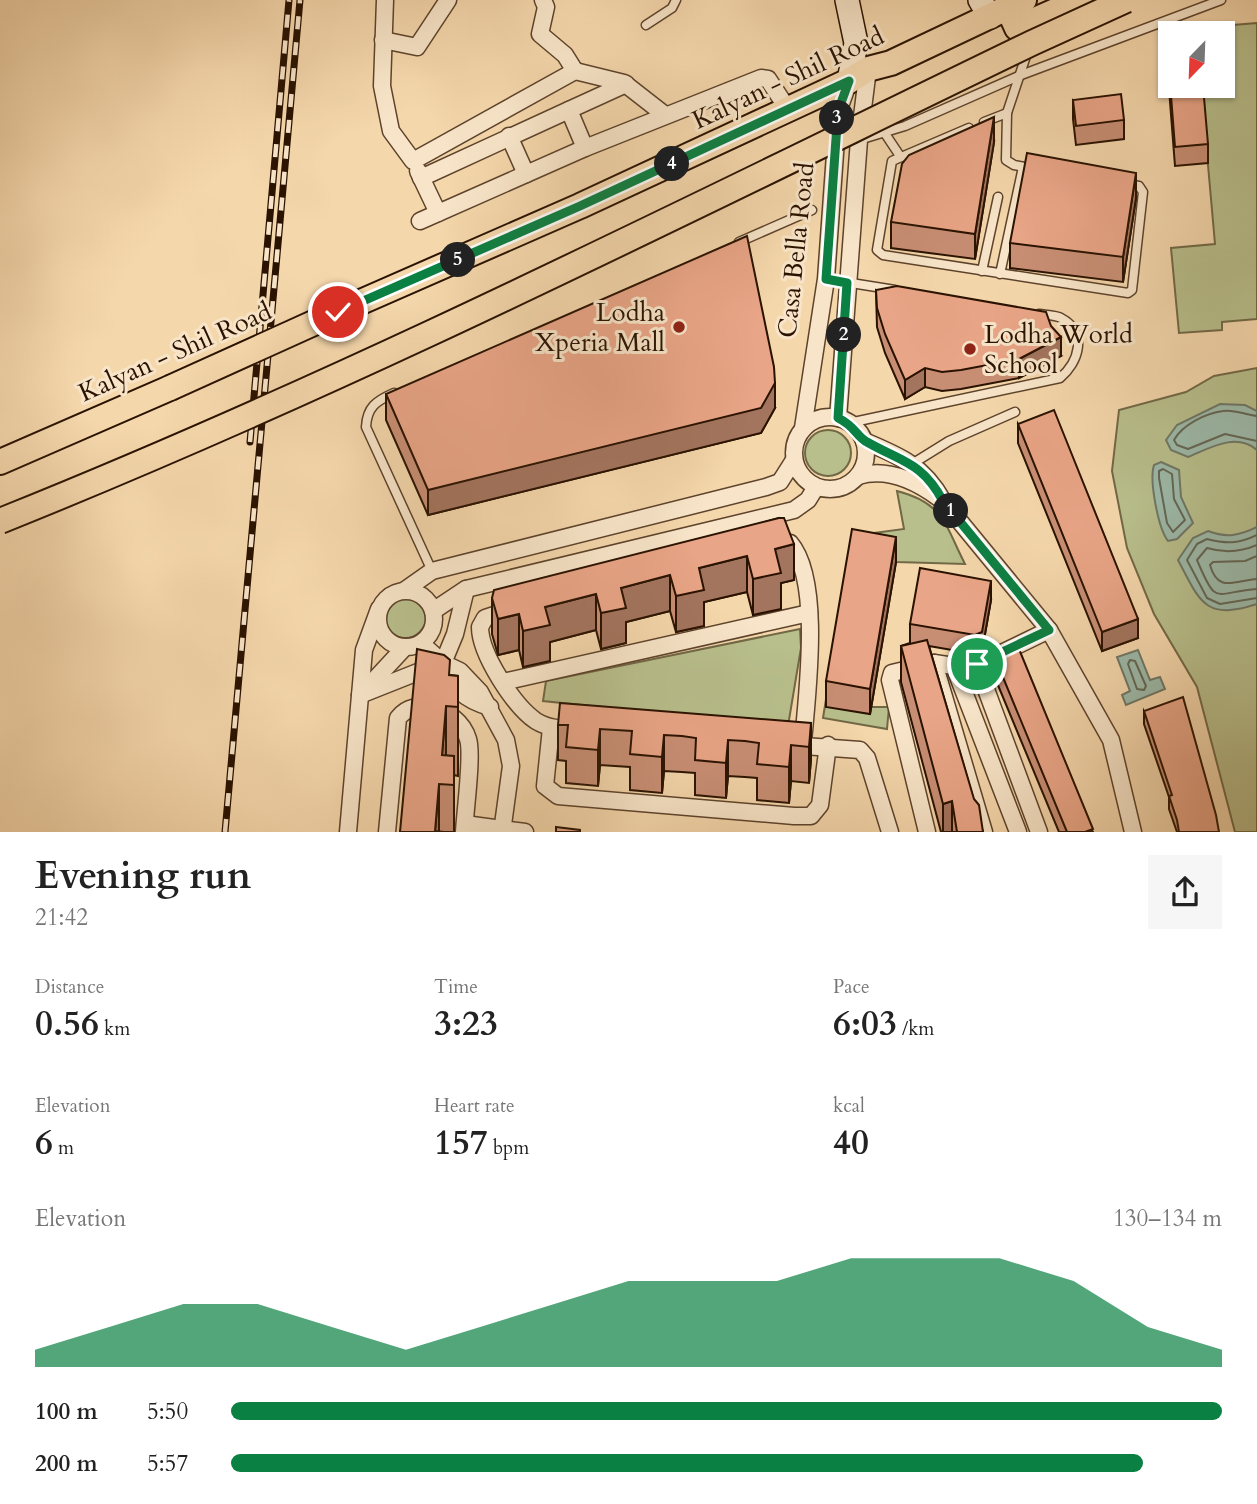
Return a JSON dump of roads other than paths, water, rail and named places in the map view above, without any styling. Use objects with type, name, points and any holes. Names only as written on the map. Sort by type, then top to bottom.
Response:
[{"type":"main road","name":"Kalyan - Shil Road","points":[[0,462],[580,206],[859,75],[1008,13],[1080,0]]},
{"type":"main road","points":[[0,521],[85,487],[450,326],[1031,43],[1126,0]]},
{"type":"street","points":[[385,0],[382,86],[391,131],[413,161],[438,213]]},
{"type":"street","points":[[383,40],[417,47],[448,0]]},
{"type":"street","points":[[543,0],[546,6],[540,34],[565,55],[575,71]]},
{"type":"street","name":"Casa Bella Road","points":[[843,421],[847,283],[859,140],[859,75],[852,2]]},
{"type":"street","points":[[413,161],[575,71],[626,84],[649,105],[665,115]]},
{"type":"street","name":"Casa Bella Road","points":[[379,609],[389,596],[405,590],[432,571],[750,492],[780,482],[794,460],[794,448],[803,428],[826,279],[838,111],[859,75]]},
{"type":"street","points":[[420,221],[585,148],[761,78],[768,79],[774,85],[787,108]]},
{"type":"street","points":[[421,178],[626,84]]},
{"type":"street","points":[[569,110],[585,148]]},
{"type":"street","points":[[509,136],[526,174]]},
{"type":"street","points":[[803,428],[826,417],[843,421],[864,441],[912,464],[932,480],[943,501],[1049,630],[1111,740],[1133,832]]},
{"type":"street","points":[[858,476],[864,464],[864,441]]},
{"type":"street","points":[[794,460],[798,471],[816,487],[839,488],[858,476],[883,474],[905,478],[943,501]]},
{"type":"street","points":[[433,611],[466,589],[794,510],[808,500],[816,487]]},
{"type":"street","points":[[759,546],[790,543],[798,552],[809,613],[811,650],[803,746]]},
{"type":"street","points":[[443,663],[455,634],[466,589]]},
{"type":"street","points":[[379,609],[378,626],[382,635],[396,645],[405,647],[422,644],[434,625],[433,611],[423,596],[405,590]]},
{"type":"street","points":[[526,605],[485,618],[480,627],[489,658],[503,682],[535,720],[551,728],[591,730]]},
{"type":"street","points":[[348,832],[364,650],[379,609]]},
{"type":"street","points":[[503,682],[809,613]]},
{"type":"street","points":[[1039,832],[977,664],[1049,630]]},
{"type":"street","points":[[422,644],[443,663],[449,681],[469,701],[489,707],[506,740],[511,766],[502,830]]},
{"type":"street","points":[[360,695],[405,647]]},
{"type":"street","points":[[360,695],[410,673],[443,663]]},
{"type":"street","points":[[927,832],[890,680],[892,673],[934,663],[954,666],[1018,832]]},
{"type":"street","points":[[934,663],[984,832]]},
{"type":"street","points":[[387,832],[398,718],[406,709],[418,707],[445,711],[460,724],[469,740],[464,828],[525,832]]},
{"type":"street","points":[[551,728],[545,786],[558,796],[794,816],[811,816],[820,805],[828,745]]},
{"type":"street","points":[[777,744],[828,745],[860,750],[867,758],[890,832]]},
{"type":"lane","points":[[646,25],[672,8],[676,0]]},
{"type":"lane","points":[[859,140],[1021,75],[1222,0]]},
{"type":"lane","points":[[1008,13],[1021,75],[1007,113],[1006,160],[1023,167],[1049,171]]},
{"type":"lane","points":[[1007,113],[900,156],[889,166],[877,250],[883,255],[1128,293],[1132,290],[1143,192],[1139,186],[1113,181]]},
{"type":"lane","points":[[884,132],[900,156]]},
{"type":"lane","points":[[1000,274],[1023,167]]},
{"type":"lane","points":[[982,271],[998,197]]},
{"type":"lane","points":[[735,243],[812,210]]},
{"type":"lane","points":[[826,279],[910,293]]},
{"type":"lane","points":[[843,421],[1059,378],[1074,366],[1079,349],[1075,332],[1061,318],[1034,313]]},
{"type":"lane","points":[[403,389],[377,400],[367,413],[366,427],[432,571]]},
{"type":"lane","points":[[912,464],[949,441],[1015,411]]},
{"type":"water","points":[[1220,404],[1245,405],[1257,411],[1257,450],[1240,442],[1232,442],[1188,457],[1171,450],[1166,440],[1177,425]]},
{"type":"water","points":[[1161,462],[1179,470],[1181,497],[1193,523],[1177,539],[1168,541],[1161,526],[1154,492],[1154,465]]},
{"type":"water","points":[[1257,527],[1257,604],[1226,610],[1215,609],[1206,604],[1192,587],[1178,560],[1193,538],[1208,531],[1232,535]]},
{"type":"water","points":[[1138,650],[1150,680],[1160,677],[1165,689],[1126,705],[1122,695],[1130,691],[1117,657]]},
{"type":"railway","points":[[250,442],[289,0]]},
{"type":"railway","points":[[225,832],[300,0]]},
{"type":"place","name":"Lodha Xperia Mall","points":[[679,327]]},
{"type":"place","name":"Lodha World School","points":[[970,349]]}]
